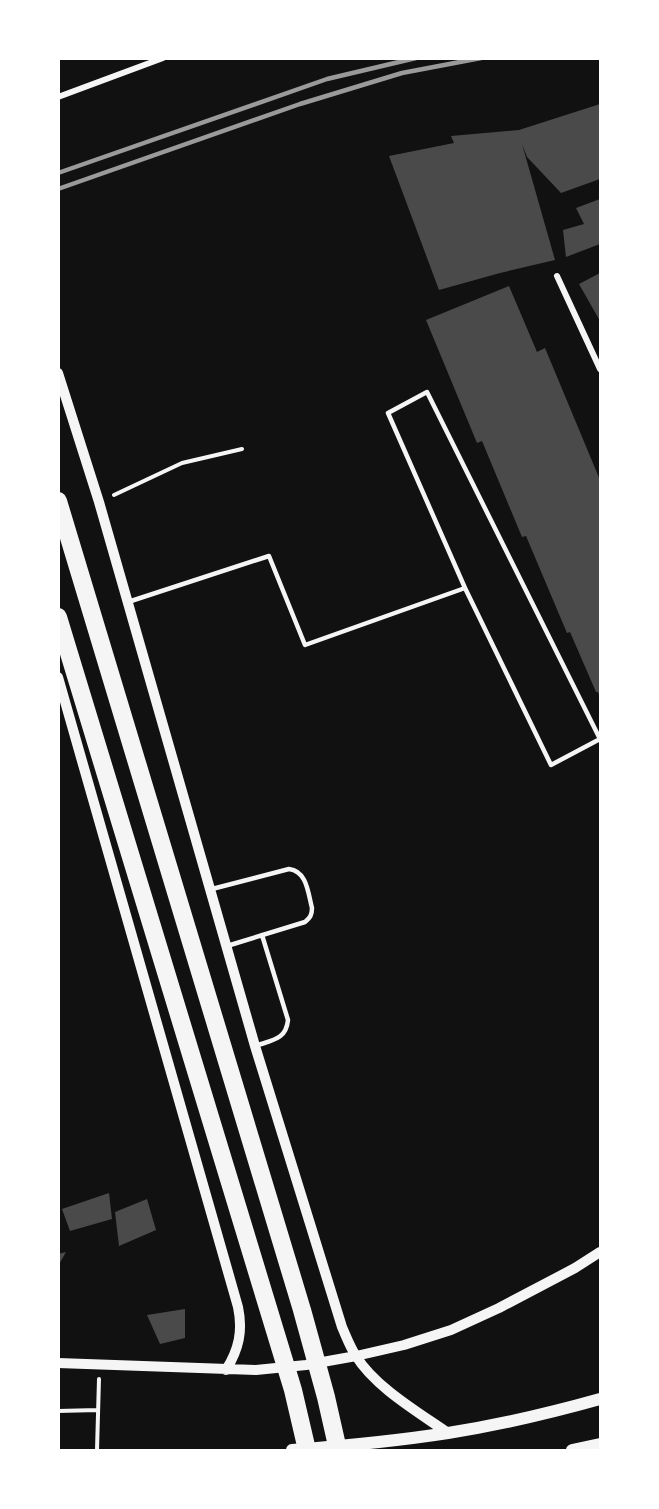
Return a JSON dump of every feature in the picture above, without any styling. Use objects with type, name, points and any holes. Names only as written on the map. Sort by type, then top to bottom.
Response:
[{"type":"highway","points":[[58,501],[303,1310],[327,1397],[338,1450]]},
{"type":"highway","points":[[58,617],[293,1390],[307,1450]]},
{"type":"main road","points":[[292,1450],[375,1443],[448,1433],[524,1418],[600,1399]]},
{"type":"main road","points":[[572,1450],[600,1444]]},
{"type":"street","points":[[58,97],[163,58]]},
{"type":"street","points":[[556,276],[598,359],[600,369]]},
{"type":"street","points":[[58,372],[99,502],[255,1046],[342,1327],[356,1356],[372,1374],[393,1394],[448,1433]]},
{"type":"street","points":[[58,677],[238,1307],[239,1340],[233,1359],[226,1370]]},
{"type":"street","points":[[58,1363],[256,1370],[306,1365],[356,1356],[404,1345],[452,1330],[500,1308],[600,1252]]},
{"type":"lane","points":[[427,392],[600,739],[551,765],[465,588],[388,413],[427,392]]},
{"type":"lane","points":[[128,602],[269,556],[305,645],[465,588]]},
{"type":"lane","points":[[212,890],[289,869],[302,875],[312,908],[312,913],[305,922],[227,946]]},
{"type":"lane","points":[[255,1046],[280,1038],[285,1033],[288,1020],[262,935]]},
{"type":"path","points":[[99,502],[182,463],[242,449]]},
{"type":"path","points":[[97,1450],[99,1365]]},
{"type":"path","points":[[58,1411],[98,1410]]},
{"type":"building","points":[[600,104],[600,179],[561,193],[527,157],[522,144],[555,260],[439,290],[389,156],[454,143],[451,136],[519,130]]},
{"type":"building","points":[[600,199],[600,244],[566,257],[563,230],[584,224],[576,208]]},
{"type":"building","points":[[600,273],[600,321],[579,284]]},
{"type":"building","points":[[509,286],[537,352],[545,348],[600,480],[600,698],[570,632],[567,633],[526,536],[522,537],[482,441],[477,443],[426,320]]},
{"type":"building","points":[[109,1193],[112,1219],[70,1231],[62,1209]]},
{"type":"building","points":[[147,1199],[156,1230],[119,1246],[115,1212]]},
{"type":"building","points":[[66,1252],[58,1266],[58,1254]]},
{"type":"building","points":[[185,1309],[185,1338],[160,1344],[147,1315]]},
{"type":"railway","points":[[58,173],[327,79],[416,58]]},
{"type":"railway","points":[[58,189],[300,104],[402,73],[481,58]]}]
